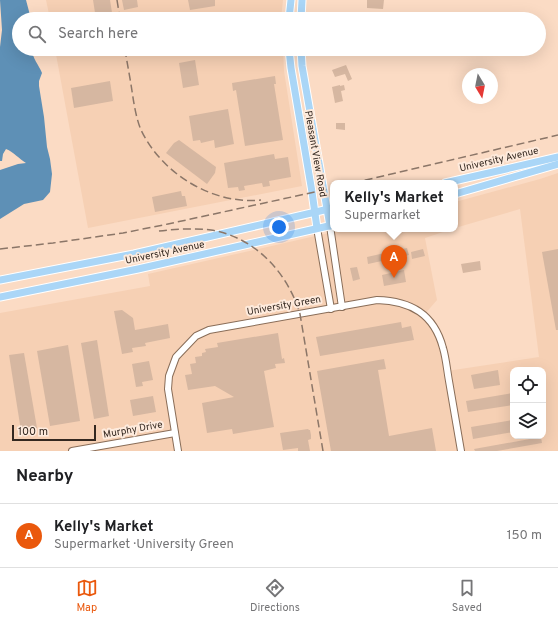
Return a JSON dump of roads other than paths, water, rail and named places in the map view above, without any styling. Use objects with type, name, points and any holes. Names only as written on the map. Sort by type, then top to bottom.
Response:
[{"type":"main road","points":[[290,12],[291,0]]},
{"type":"main road","points":[[301,12],[302,0]]},
{"type":"main road","name":"Pleasant View Road","points":[[289,56],[290,68],[317,228]]},
{"type":"main road","name":"Pleasant View Road","points":[[301,56],[330,209]]},
{"type":"main road","name":"University Avenue","points":[[458,180],[558,157]]},
{"type":"main road","name":"University Avenue","points":[[458,193],[558,164]]},
{"type":"main road","name":"University Avenue","points":[[0,280],[134,254],[330,209]]},
{"type":"main road","name":"University Avenue","points":[[0,297],[142,268],[330,225]]},
{"type":"street","name":"Pleasant View Road","points":[[317,228],[331,309]]},
{"type":"street","name":"Pleasant View Road","points":[[333,232],[342,306]]},
{"type":"street","name":"University Green","points":[[175,433],[168,389],[169,376],[177,356],[196,336],[209,330],[377,300],[390,301],[412,307],[424,315],[437,330],[444,349],[461,451]]},
{"type":"street","name":"Murphy Drive","points":[[72,451],[175,433]]},
{"type":"street","points":[[175,433],[178,451]]},
{"type":"water","points":[[0,0],[26,0],[29,12],[12,12],[12,56],[33,56],[42,73],[39,86],[52,174],[50,192],[43,200],[24,204],[0,219],[0,170],[26,163],[6,149],[3,154],[2,161],[0,161],[0,47],[2,30]]},
{"type":"railway","points":[[117,0],[119,12]]},
{"type":"railway","points":[[126,56],[134,106],[139,125],[150,146],[162,160],[176,173],[207,192],[243,200],[261,200]]},
{"type":"railway","points":[[366,180],[558,135]]},
{"type":"railway","points":[[0,249],[123,233],[330,189]]},
{"type":"railway","points":[[159,231],[198,229],[211,230],[227,234],[242,240],[255,249],[268,259],[278,271],[295,299],[300,314],[323,451]]},
{"type":"place","name":"Kelly's Market","points":[[394,278]]}]
